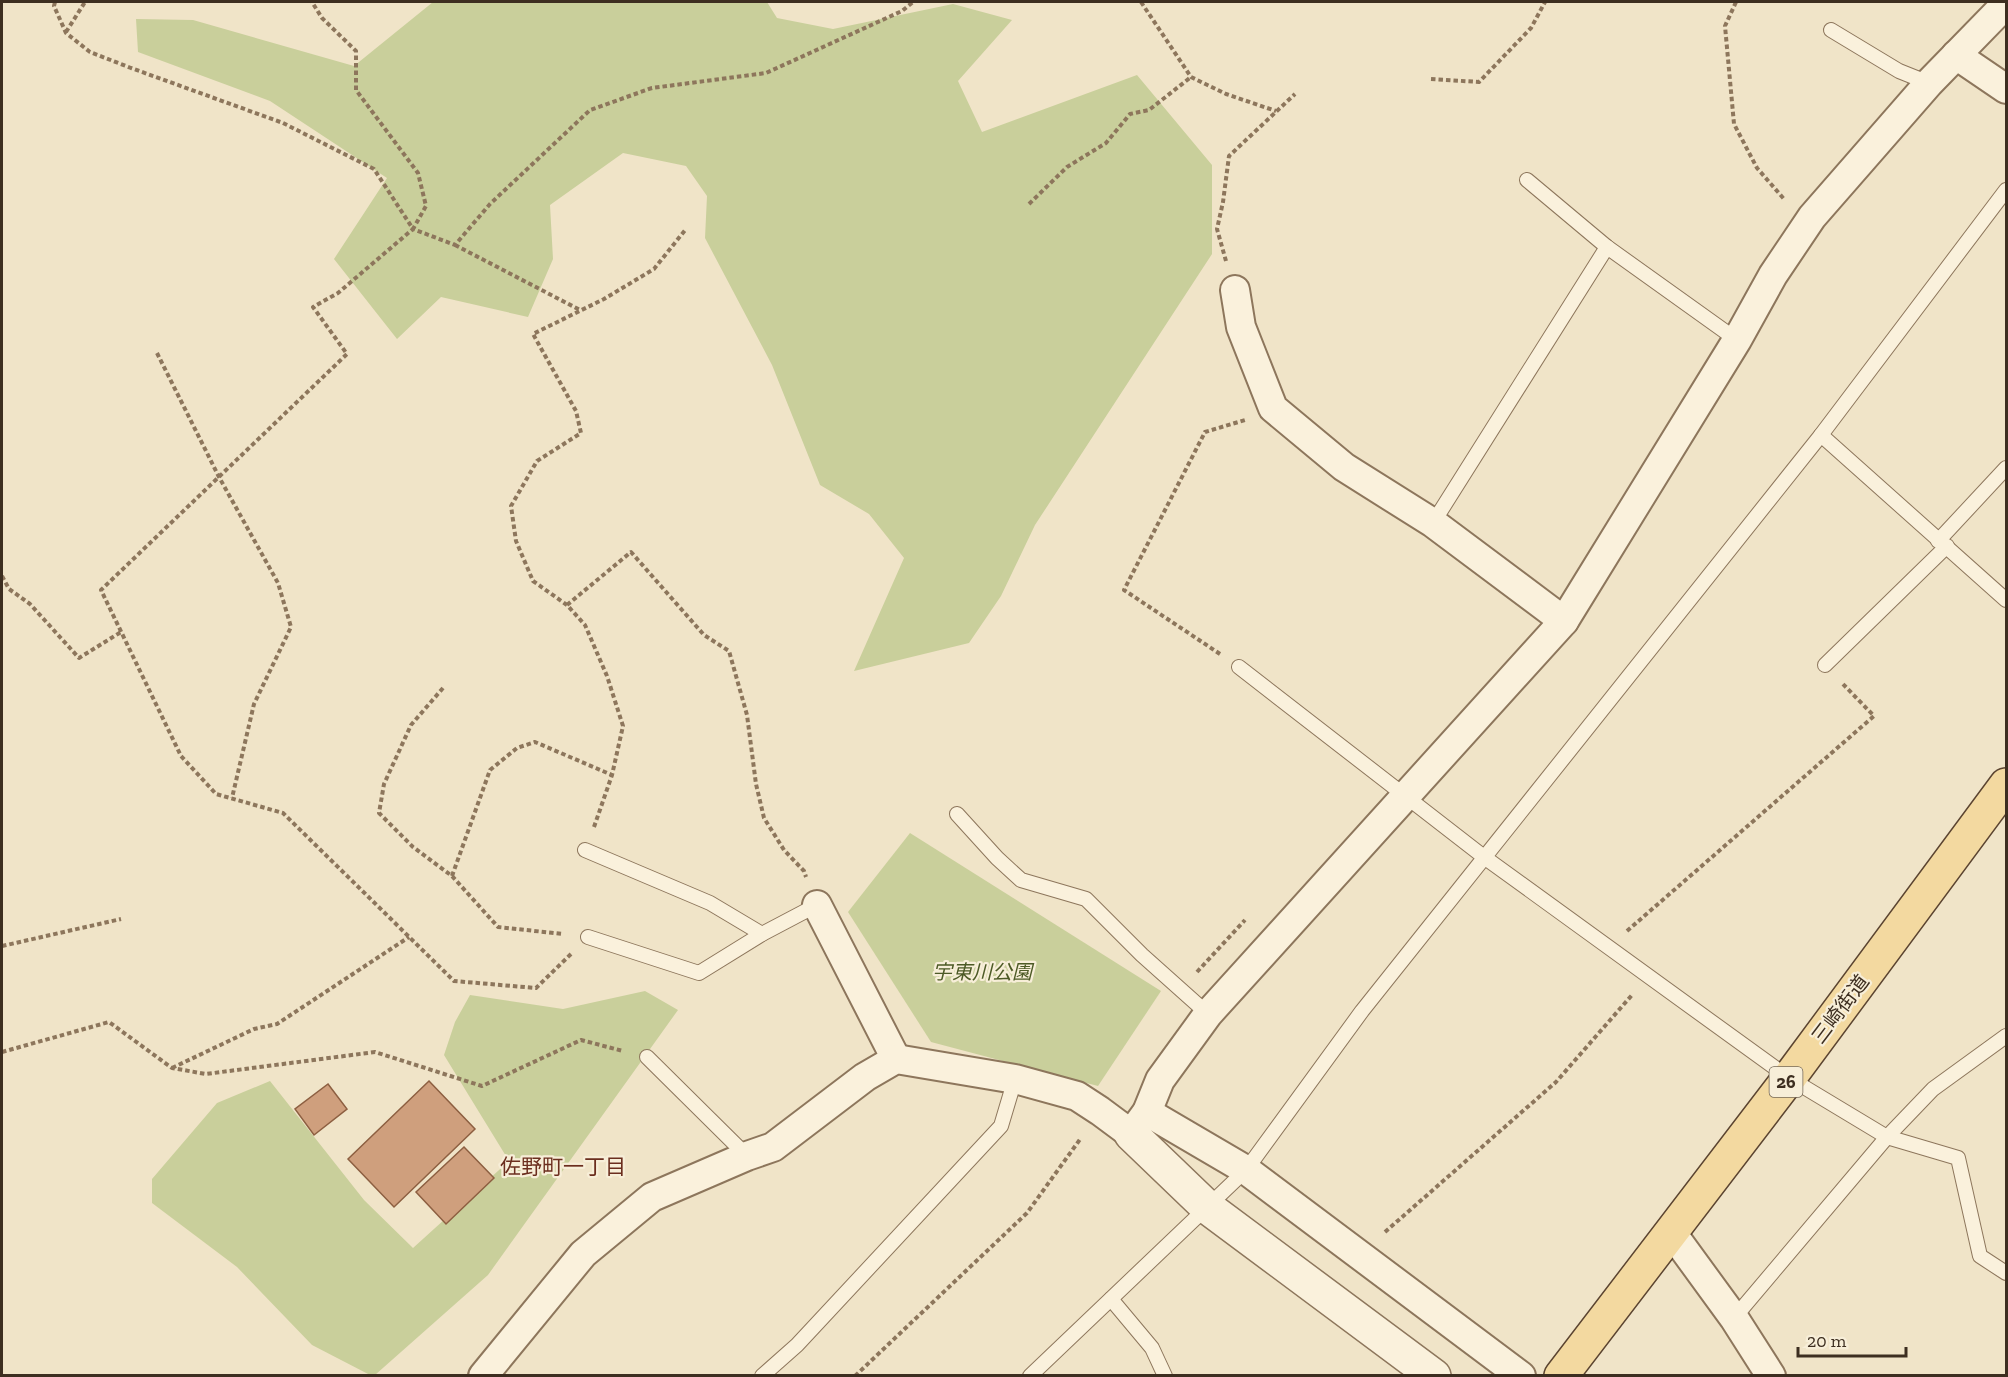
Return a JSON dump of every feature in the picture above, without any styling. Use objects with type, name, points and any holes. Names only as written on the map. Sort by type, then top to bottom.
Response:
[{"type":"main road","name":"三崎街道","points":[[1561,1376],[1789,1078],[2007,785]]},
{"type":"street","points":[[1139,1123],[1160,1080],[1208,1014],[1564,621],[1737,340],[1773,275],[1812,217],[1929,83],[2007,4]]},
{"type":"street","points":[[1956,55],[2007,89]]},
{"type":"street","points":[[1235,290],[1241,327],[1273,408],[1344,467],[1433,523],[1564,621]]},
{"type":"street","points":[[817,905],[896,1059]]},
{"type":"street","points":[[483,1376],[583,1254],[652,1197],[773,1147],[865,1077],[896,1059],[1015,1079],[1077,1096],[1100,1111],[1139,1123],[1246,1170],[1521,1376]]},
{"type":"street","points":[[1139,1123],[1207,1207],[1434,1376]]},
{"type":"street","points":[[1672,1233],[1734,1318],[1771,1376]]},
{"type":"lane","points":[[1831,30],[1899,71],[1929,83]]},
{"type":"lane","points":[[1527,180],[1607,247],[1737,340]]},
{"type":"lane","points":[[1030,1376],[1246,1170],[1362,1011],[1821,435],[2007,190]]},
{"type":"lane","points":[[1433,523],[1607,247]]},
{"type":"lane","points":[[1821,435],[2007,600]]},
{"type":"lane","points":[[1825,665],[1943,543],[2007,468]]},
{"type":"lane","points":[[1239,667],[1484,857],[1789,1078],[1887,1137],[1958,1158],[1980,1256],[2007,1273]]},
{"type":"lane","points":[[957,814],[997,858],[1021,880],[1086,899],[1142,955],[1208,1014]]},
{"type":"lane","points":[[585,850],[710,903],[762,934]]},
{"type":"lane","points":[[588,937],[699,973],[762,934],[817,905]]},
{"type":"lane","points":[[1734,1318],[1887,1137],[1933,1089],[2007,1036]]},
{"type":"lane","points":[[646,1057],[747,1156]]},
{"type":"lane","points":[[762,1376],[797,1346],[1002,1126],[1015,1079]]},
{"type":"lane","points":[[1111,1299],[1152,1348],[1165,1376]]},
{"type":"path","points":[[55,2],[54,6],[66,33],[90,52],[283,123],[374,169],[412,229],[455,245],[580,311]]},
{"type":"path","points":[[66,33],[84,2]]},
{"type":"path","points":[[312,2],[322,18],[356,51],[356,90],[418,173],[426,206],[412,229],[338,293],[313,308],[347,354],[101,590],[181,756],[216,794],[283,813],[454,981],[536,988],[588,937]]},
{"type":"path","points":[[455,245],[490,204],[590,110],[652,88],[766,73],[902,11],[914,2]]},
{"type":"path","points":[[1141,2],[1191,77],[1226,94],[1276,111]]},
{"type":"path","points":[[1431,79],[1479,82],[1531,28],[1545,2]]},
{"type":"path","points":[[1736,2],[1725,26],[1734,124],[1757,168],[1786,201],[1812,217]]},
{"type":"path","points":[[1029,204],[1067,166],[1106,143],[1130,114],[1149,110],[1191,77]]},
{"type":"path","points":[[1235,290],[1217,229],[1229,156],[1295,94]]},
{"type":"path","points":[[585,850],[612,775],[623,726],[585,625],[567,605],[533,581],[516,541],[511,506],[537,460],[580,433],[576,411],[533,334],[604,299],[654,269],[686,229]]},
{"type":"path","points":[[157,353],[219,477],[278,583],[291,627],[254,704],[232,798]]},
{"type":"path","points":[[1239,667],[1124,590],[1204,432],[1243,421],[1273,408]]},
{"type":"path","points":[[567,605],[631,552],[704,635],[729,651],[747,715],[756,784],[764,818],[784,849]]},
{"type":"path","points":[[2,576],[9,590],[30,604],[79,658],[121,632]]},
{"type":"path","points":[[1608,947],[1874,716],[1825,665]]},
{"type":"path","points":[[443,688],[411,724],[384,784],[379,813],[413,847],[452,876],[498,927],[588,937]]},
{"type":"path","points":[[452,876],[490,770],[517,748],[535,742],[612,775]]},
{"type":"path","points":[[2,946],[121,919]]},
{"type":"path","points":[[172,1068],[254,1029],[277,1023],[409,937]]},
{"type":"path","points":[[1360,1254],[1556,1082],[1648,976]]},
{"type":"path","points":[[2,1052],[109,1022],[172,1068],[206,1074],[375,1052],[482,1086],[581,1040],[646,1057]]},
{"type":"path","points":[[855,1376],[1027,1213],[1100,1111]]},
{"type":"green space","points":[[433,2],[767,2],[777,18],[833,29],[953,4],[1012,20],[958,81],[982,132],[1137,75],[1212,165],[1212,254],[1035,525],[1001,596],[969,643],[854,671],[904,558],[869,514],[820,485],[772,365],[705,238],[707,196],[686,166],[623,153],[550,205],[553,259],[528,317],[441,297],[397,339],[334,259],[387,178],[270,101],[138,52],[136,19],[193,20],[354,66]]},
{"type":"green space","name":"宇東川公園","points":[[910,833],[1161,991],[1098,1086],[931,1042],[848,912]]},
{"type":"green space","points":[[645,991],[678,1010],[488,1275],[375,1375],[370,1375],[312,1345],[237,1267],[152,1203],[152,1179],[217,1103],[270,1081],[364,1200],[413,1248],[509,1161],[444,1055],[455,1022],[470,995],[563,1009]]},
{"type":"building","points":[[429,1081],[475,1129],[394,1207],[348,1159]]},
{"type":"building","points":[[328,1084],[347,1109],[314,1135],[295,1109]]},
{"type":"building","points":[[464,1147],[494,1178],[446,1224],[416,1192]]},
{"type":"district","name":"佐野町一丁目","points":[[563,1167]]}]
